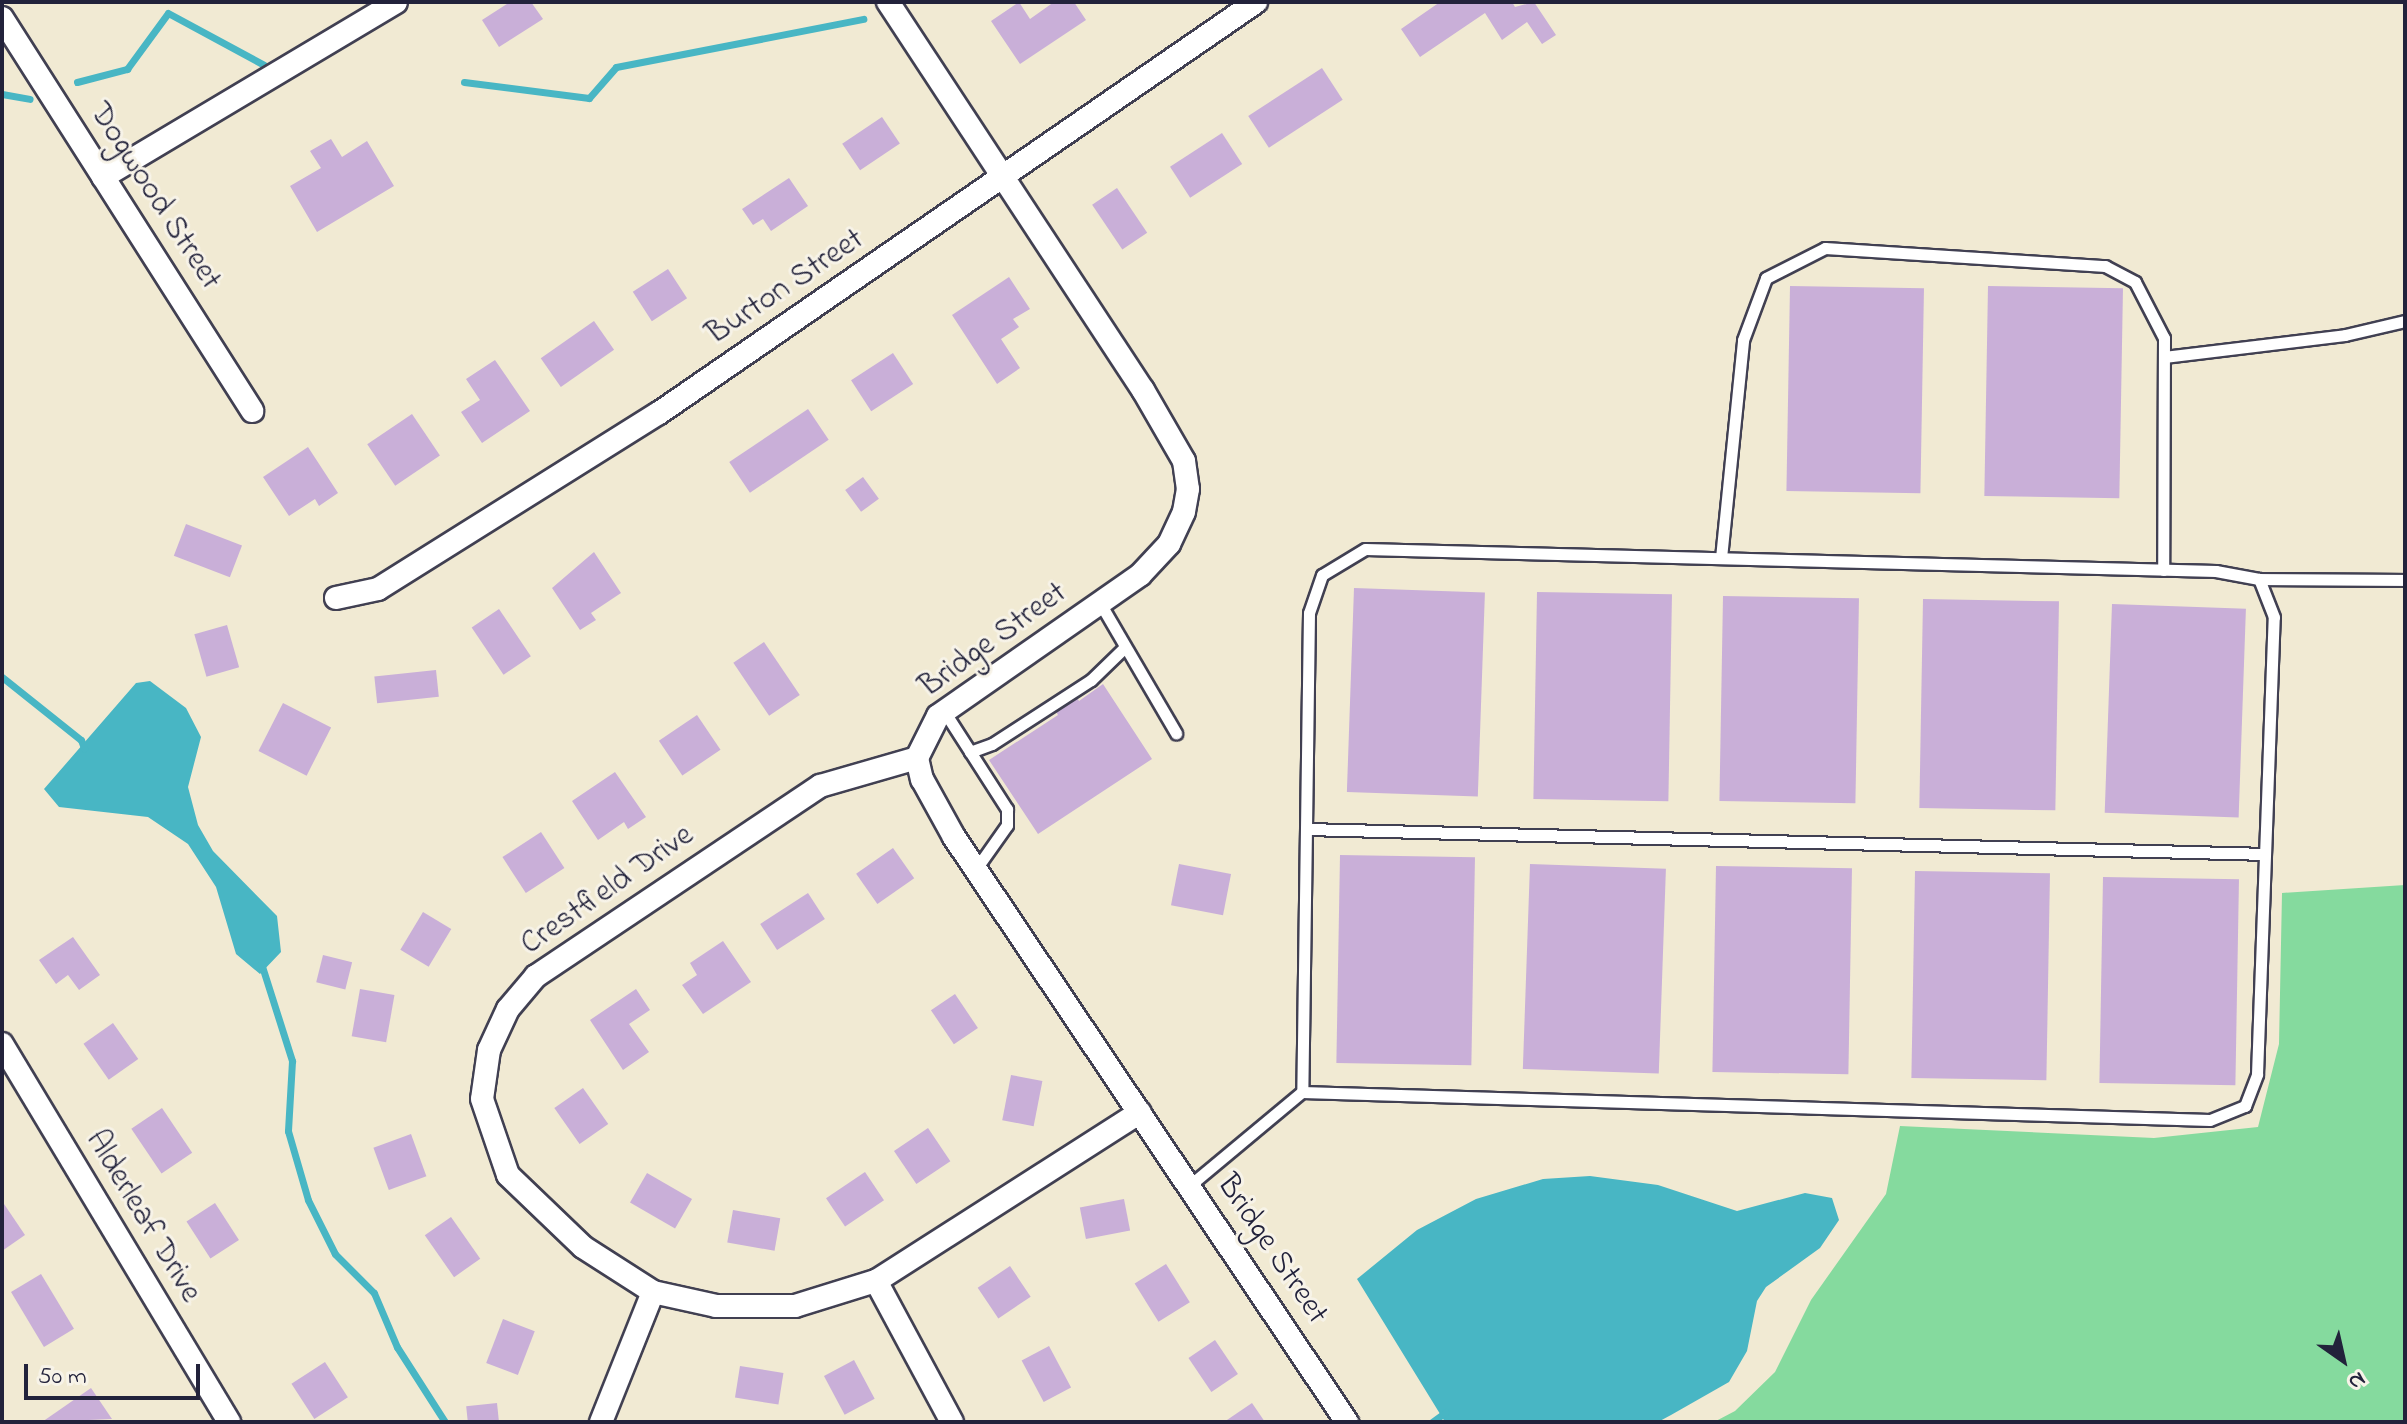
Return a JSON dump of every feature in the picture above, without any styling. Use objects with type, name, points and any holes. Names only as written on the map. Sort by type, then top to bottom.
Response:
[{"type":"street","points":[[103,177],[396,2]]},
{"type":"street","name":"Bridge Street","points":[[888,2],[1001,179],[1143,390],[1184,461],[1184,512],[1169,544],[1140,575],[944,711],[921,743],[917,758],[932,800],[976,869],[1347,1422]]},
{"type":"street","name":"Burton Street","points":[[336,598],[378,589],[632,430],[1256,2]]},
{"type":"street","name":"Dogwood Street","points":[[2,18],[252,411]]},
{"type":"street","name":"Crestfield Drive","points":[[917,758],[820,786],[536,976],[508,1009],[489,1050],[482,1099],[508,1175],[583,1247],[653,1292],[716,1306],[795,1306],[876,1281],[1140,1112]]},
{"type":"street","name":"Alderleaf Drive","points":[[2,1044],[221,1420]]},
{"type":"street","points":[[876,1281],[952,1422]]},
{"type":"street","points":[[601,1422],[653,1292]]},
{"type":"lane","points":[[1721,558],[1743,340],[1766,278],[1825,248],[2105,266],[2135,282],[2164,338],[2163,570]]},
{"type":"lane","points":[[2164,357],[2345,335],[2405,321]]},
{"type":"lane","points":[[1302,1092],[1309,613],[1322,575],[1365,549],[2163,570],[2259,579],[2405,580]]},
{"type":"lane","points":[[1189,1186],[1302,1092],[2210,1120],[2245,1106],[2257,1074],[2274,617],[2259,579]]},
{"type":"lane","points":[[1100,603],[1176,733]]},
{"type":"lane","points":[[970,752],[992,744],[1091,680],[1125,647]]},
{"type":"lane","points":[[944,711],[1007,809],[1007,825],[976,869]]},
{"type":"lane","points":[[1306,829],[2265,854]]},
{"type":"green space","points":[[2405,885],[2405,1422],[1714,1422],[1735,1411],[1775,1372],[1811,1300],[1886,1194],[1900,1126],[2154,1138],[2258,1127],[2279,1044],[2282,893]]},
{"type":"water","points":[[150,681],[186,708],[201,737],[188,787],[198,825],[213,851],[277,916],[281,952],[260,974],[236,954],[216,887],[188,844],[148,817],[59,807],[44,789],[136,683]]},
{"type":"water","points":[[1590,1176],[1658,1185],[1737,1211],[1805,1193],[1832,1198],[1839,1220],[1820,1248],[1766,1287],[1757,1301],[1747,1351],[1729,1382],[1658,1422],[1445,1422],[1357,1279],[1417,1230],[1476,1199],[1543,1179]]},
{"type":"building","points":[[510,2],[531,2],[543,19],[499,47],[482,20]]},
{"type":"building","points":[[1019,2],[1030,19],[1054,2],[1074,2],[1086,20],[1020,64],[991,21]]},
{"type":"building","points":[[1440,2],[1512,2],[1515,7],[1534,2],[1556,35],[1542,44],[1527,22],[1502,40],[1485,13],[1420,57],[1401,29]]},
{"type":"building","points":[[1322,68],[1343,100],[1269,148],[1248,116]]},
{"type":"building","points":[[882,117],[900,144],[860,170],[842,144]]},
{"type":"building","points":[[1222,133],[1242,164],[1190,198],[1170,167]]},
{"type":"building","points":[[331,139],[342,157],[367,141],[394,186],[317,232],[290,186],[321,168],[310,151]]},
{"type":"building","points":[[789,178],[808,206],[771,231],[763,219],[753,225],[742,209]]},
{"type":"building","points":[[1117,188],[1147,233],[1122,250],[1092,205]]},
{"type":"building","points":[[668,269],[687,298],[652,321],[633,292]]},
{"type":"building","points":[[1009,277],[1030,309],[1013,319],[1019,327],[1001,339],[1020,368],[997,384],[952,315]]},
{"type":"building","points":[[1790,286],[1924,288],[1920,493],[1786,491]]},
{"type":"building","points":[[1988,286],[2123,288],[2119,498],[1984,496]]},
{"type":"building","points":[[594,321],[614,350],[561,387],[541,358]]},
{"type":"building","points":[[893,353],[913,384],[871,411],[851,380]]},
{"type":"building","points":[[495,360],[530,411],[482,443],[461,412],[480,400],[466,379]]},
{"type":"building","points":[[808,409],[829,440],[750,493],[729,462]]},
{"type":"building","points":[[412,414],[440,455],[395,486],[367,444]]},
{"type":"building","points":[[308,447],[338,493],[319,506],[315,499],[289,516],[263,477]]},
{"type":"building","points":[[863,477],[879,499],[861,512],[845,490]]},
{"type":"building","points":[[186,524],[242,546],[230,577],[174,556]]},
{"type":"building","points":[[594,552],[621,593],[591,613],[596,620],[580,630],[552,588]]},
{"type":"building","points":[[1354,588],[1485,593],[1478,796],[1347,792]]},
{"type":"building","points":[[1537,592],[1672,594],[1668,801],[1533,799]]},
{"type":"building","points":[[1723,596],[1859,598],[1855,803],[1719,801]]},
{"type":"building","points":[[1923,599],[2059,601],[2055,810],[1919,808]]},
{"type":"building","points":[[2112,604],[2246,609],[2239,818],[2105,813]]},
{"type":"building","points":[[499,609],[531,656],[504,675],[472,627]]},
{"type":"building","points":[[227,625],[239,667],[206,677],[194,634]]},
{"type":"building","points":[[764,642],[800,695],[769,716],[733,663]]},
{"type":"building","points":[[436,670],[439,697],[377,703],[374,676]]},
{"type":"building","points":[[1103,684],[1152,759],[1038,834],[989,760],[1058,715],[1054,708],[1075,694],[1079,701]]},
{"type":"building","points":[[283,703],[331,728],[307,776],[258,751]]},
{"type":"building","points":[[697,715],[720,750],[682,776],[659,741]]},
{"type":"building","points":[[615,772],[646,817],[628,829],[624,822],[598,840],[572,801]]},
{"type":"building","points":[[541,832],[564,868],[526,893],[502,857]]},
{"type":"building","points":[[893,848],[914,878],[877,904],[856,874]]},
{"type":"building","points":[[1340,855],[1475,857],[1471,1065],[1336,1063]]},
{"type":"building","points":[[1179,864],[1231,874],[1223,915],[1171,905]]},
{"type":"building","points":[[1530,864],[1666,869],[1659,1074],[1523,1069]]},
{"type":"building","points":[[1716,866],[1852,868],[1848,1074],[1712,1072]]},
{"type":"building","points":[[1915,871],[2050,873],[2046,1080],[1911,1078]]},
{"type":"building","points":[[2103,877],[2239,879],[2235,1085],[2099,1083]]},
{"type":"building","points":[[808,893],[825,919],[777,950],[760,924]]},
{"type":"building","points":[[423,912],[451,929],[429,967],[400,950]]},
{"type":"building","points":[[73,937],[100,975],[79,990],[68,975],[56,984],[39,960]]},
{"type":"building","points":[[723,941],[751,982],[703,1014],[682,985],[697,975],[690,963]]},
{"type":"building","points":[[323,955],[352,962],[345,989],[316,982]]},
{"type":"building","points":[[360,989],[394,995],[386,1042],[352,1036]]},
{"type":"building","points":[[636,989],[650,1010],[629,1024],[649,1052],[623,1070],[590,1020]]},
{"type":"building","points":[[955,994],[978,1028],[954,1044],[931,1010]]},
{"type":"building","points":[[113,1023],[138,1059],[109,1080],[84,1044]]},
{"type":"building","points":[[1011,1075],[1042,1081],[1034,1126],[1002,1120]]},
{"type":"building","points":[[583,1088],[608,1124],[580,1144],[554,1108]]},
{"type":"building","points":[[162,1108],[192,1153],[162,1173],[131,1129]]},
{"type":"building","points":[[928,1128],[950,1161],[916,1184],[894,1151]]},
{"type":"building","points":[[411,1134],[426,1176],[389,1190],[373,1148]]},
{"type":"building","points":[[865,1172],[884,1200],[845,1226],[826,1198]]},
{"type":"building","points":[[647,1173],[692,1199],[675,1228],[630,1202]]},
{"type":"building","points":[[1124,1199],[1130,1230],[1086,1239],[1080,1208]]},
{"type":"building","points":[[2,1201],[25,1235],[2,1251]]},
{"type":"building","points":[[215,1203],[239,1240],[210,1258],[186,1222]]},
{"type":"building","points":[[733,1210],[780,1218],[775,1251],[727,1242]]},
{"type":"building","points":[[451,1217],[480,1259],[454,1277],[425,1235]]},
{"type":"building","points":[[1166,1264],[1190,1302],[1158,1322],[1135,1284]]},
{"type":"building","points":[[1010,1266],[1031,1297],[998,1318],[978,1288]]},
{"type":"building","points":[[41,1274],[74,1329],[44,1347],[11,1292]]},
{"type":"building","points":[[503,1319],[535,1331],[518,1375],[486,1363]]},
{"type":"building","points":[[1215,1340],[1238,1374],[1211,1392],[1188,1358]]},
{"type":"building","points":[[1049,1346],[1071,1387],[1044,1402],[1022,1361]]},
{"type":"building","points":[[854,1360],[875,1399],[845,1415],[824,1376]]},
{"type":"building","points":[[325,1362],[348,1397],[314,1419],[291,1384]]},
{"type":"building","points":[[740,1366],[783,1373],[778,1404],[735,1398]]},
{"type":"building","points":[[91,1388],[112,1419],[42,1422]]},
{"type":"building","points":[[497,1403],[499,1422],[468,1422],[466,1406]]},
{"type":"building","points":[[1252,1403],[1265,1422],[1224,1422]]},
{"type":"waterway","points":[[77,82],[127,69],[168,13],[264,65]]},
{"type":"waterway","points":[[464,82],[589,98],[616,67],[863,19]]},
{"type":"waterway","points":[[2,94],[30,99]]},
{"type":"waterway","points":[[2,677],[81,740],[84,748]]},
{"type":"waterway","points":[[261,963],[292,1061],[288,1131],[308,1200],[335,1254],[374,1293],[397,1347],[445,1422]]},
{"type":"waterway","points":[[1432,1422],[1446,1412]]}]
